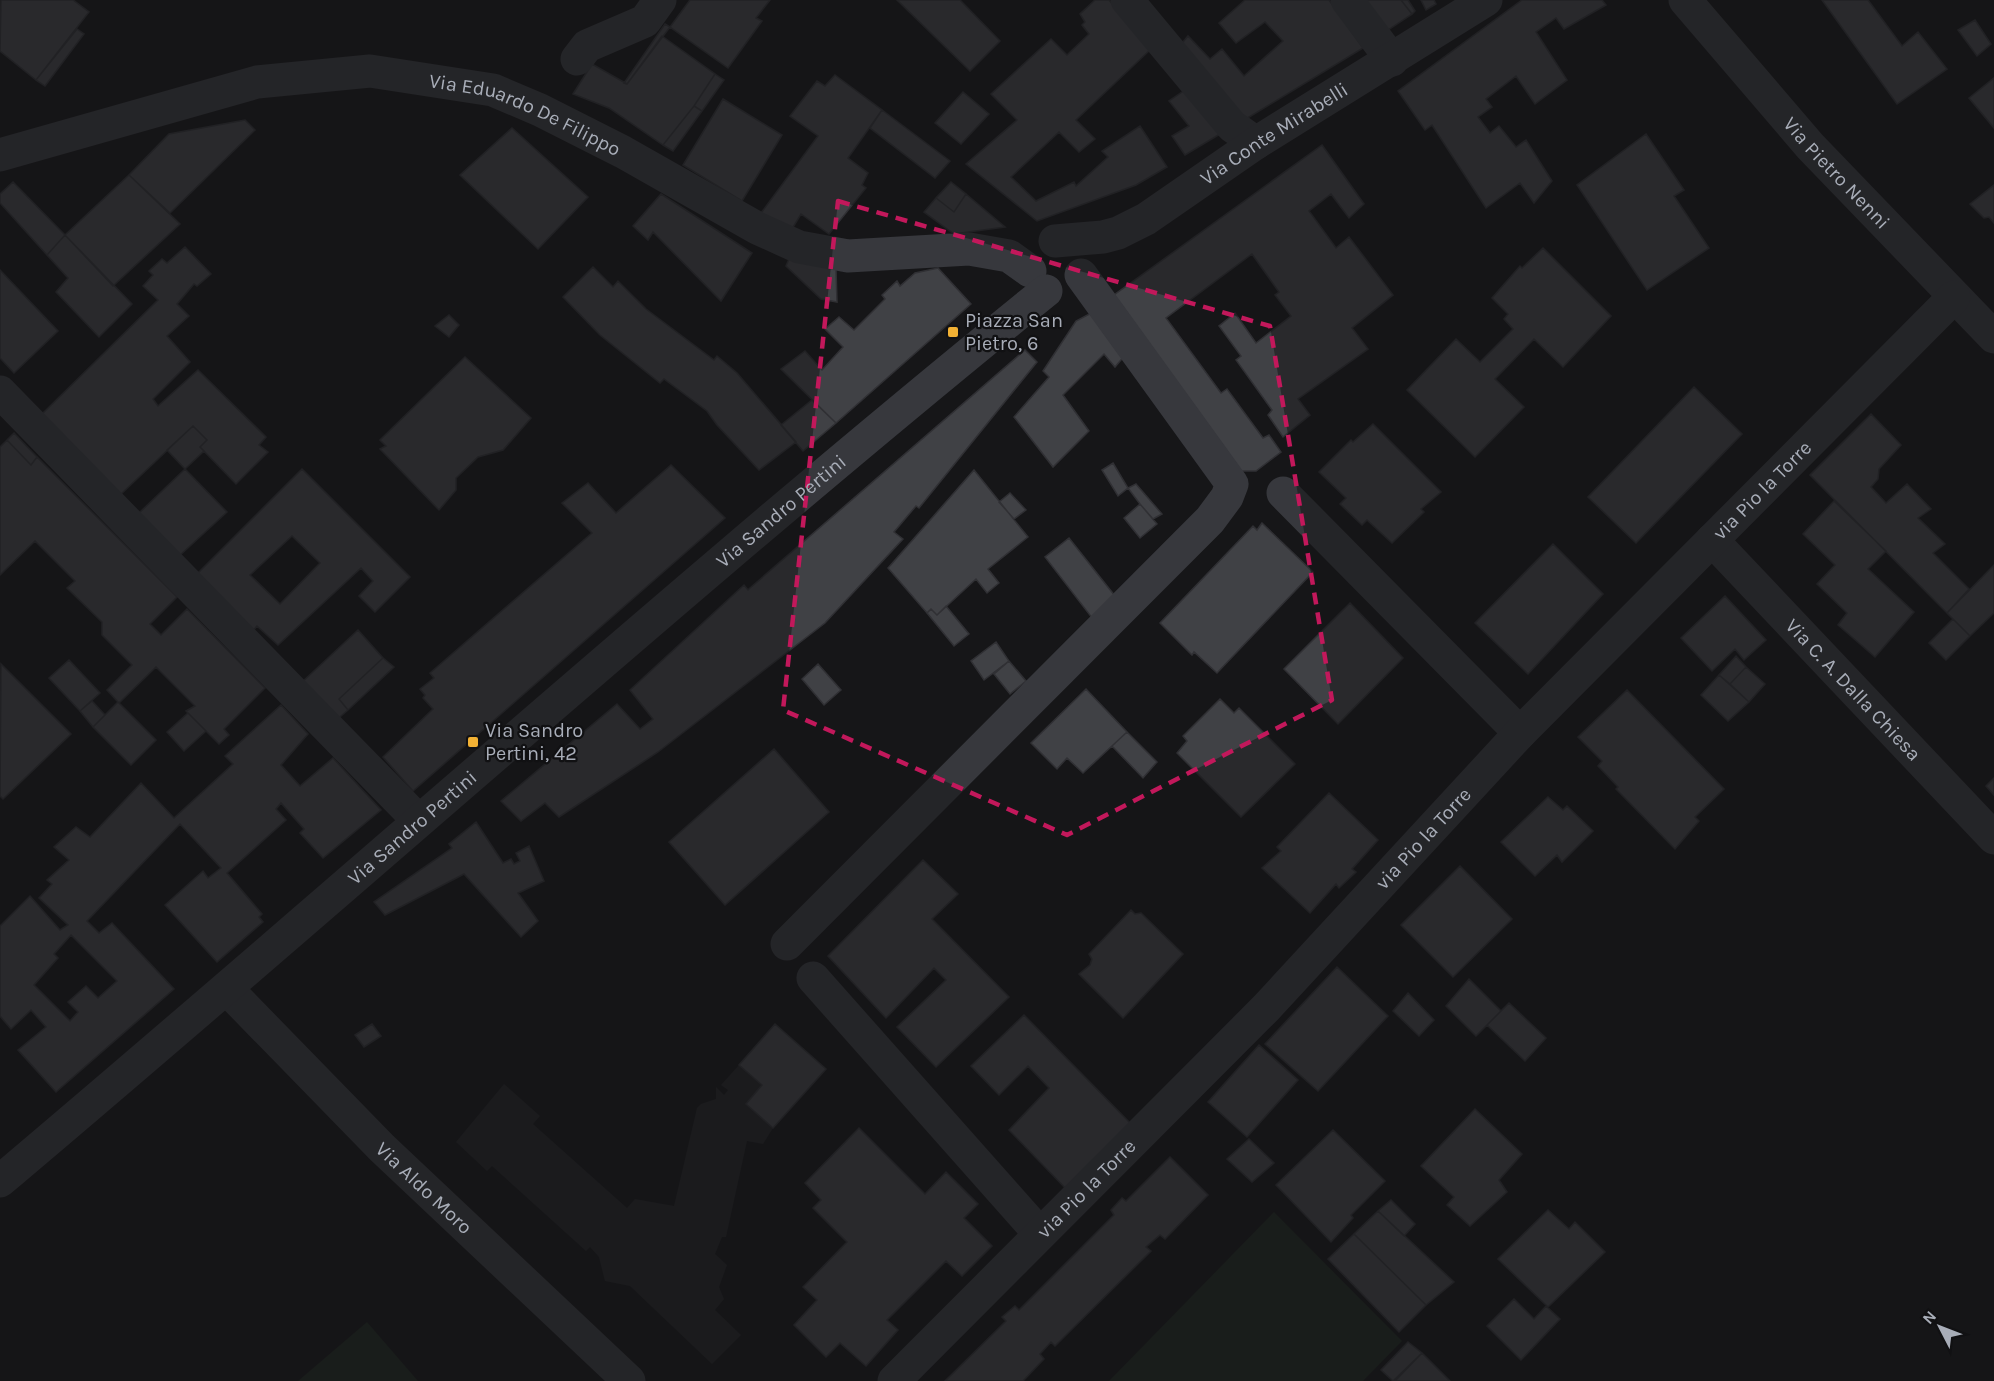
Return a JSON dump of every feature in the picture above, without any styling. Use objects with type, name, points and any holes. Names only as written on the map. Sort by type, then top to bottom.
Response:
[{"type":"street","points":[[577,59],[587,46],[645,21],[660,0]]},
{"type":"street","points":[[1127,0],[1232,126],[1256,143]]},
{"type":"street","points":[[1347,0],[1392,60]]},
{"type":"street","name":"Via Conte Mirabelli","points":[[1055,241],[1118,233],[1146,219],[1256,143],[1486,0]]},
{"type":"street","name":"Via Pietro Nenni","points":[[1685,0],[1810,146],[1994,337]]},
{"type":"street","name":"Via Eduardo De Filippo","points":[[0,155],[257,82],[370,71],[493,90],[623,152],[757,228],[799,247],[848,256],[969,249],[1009,256],[1038,281]]},
{"type":"street","points":[[1055,241],[1071,245],[1081,258],[1081,275],[1072,289],[1055,293],[1038,281],[1034,254],[1039,248],[1055,241]]},
{"type":"street","points":[[788,944],[1201,528],[1227,497],[1232,484],[1081,275]]},
{"type":"street","name":"Via Sandro Pertini","points":[[0,1181],[227,989],[1038,281]]},
{"type":"street","name":"via Pio la Torre","points":[[894,1381],[1266,1008],[1520,733],[1954,297]]},
{"type":"street","points":[[0,392],[418,820]]},
{"type":"street","points":[[1283,493],[1520,733]]},
{"type":"street","name":"Via C. A. Dalla Chiesa","points":[[1712,540],[1994,838]]},
{"type":"street","points":[[813,978],[1040,1234]]},
{"type":"street","name":"Via Aldo Moro","points":[[227,989],[382,1148],[629,1381]]},
{"type":"highlighted area","points":[[838,201],[1270,326],[1332,700],[1067,835],[783,710]]},
{"type":"shaded area","points":[[739,1065],[762,1085],[746,1104],[773,1128],[763,1144],[747,1141],[726,1237],[722,1237],[715,1254],[727,1265],[719,1287],[724,1299],[715,1310],[741,1335],[712,1364],[630,1286],[605,1281],[599,1257],[590,1247],[586,1251],[492,1166],[487,1171],[456,1142],[504,1084],[540,1116],[533,1124],[627,1208],[635,1199],[674,1206],[697,1108],[701,1104],[716,1099],[716,1087],[724,1095],[728,1090],[721,1085]]},
{"type":"shaded area","points":[[1274,1212],[1402,1341],[1363,1381],[1109,1381]]},
{"type":"shaded area","points":[[367,1322],[418,1381],[298,1381]]},
{"type":"building","points":[[1,0],[73,0],[89,12],[36,80],[0,51]]},
{"type":"building","points":[[690,0],[770,0],[756,18],[762,21],[728,68],[670,27]]},
{"type":"building","points":[[897,0],[960,0],[1000,41],[970,71]]},
{"type":"building","points":[[1095,0],[1109,0],[1151,49],[1076,120],[1095,139],[1079,152],[1059,132],[1011,177],[1036,201],[1074,182],[1076,186],[1108,157],[1102,151],[1140,126],[1167,167],[1136,185],[1037,221],[966,164],[1017,120],[991,94],[1051,39],[1067,55],[1089,34],[1082,25],[1085,22],[1080,14]]},
{"type":"building","points":[[1245,0],[1329,0],[1363,48],[1241,122],[1178,48],[1188,36],[1210,59],[1222,49],[1244,76],[1283,41],[1265,22],[1236,43],[1219,23]]},
{"type":"building","points":[[1361,0],[1401,0],[1412,14],[1385,32]]},
{"type":"building","points":[[1401,0],[1408,0],[1415,11],[1412,14]]},
{"type":"building","points":[[1421,0],[1434,0],[1436,4],[1426,10]]},
{"type":"building","points":[[1522,0],[1602,0],[1606,5],[1564,29],[1556,18],[1536,32],[1567,80],[1535,104],[1516,76],[1486,99],[1492,107],[1478,117],[1490,133],[1499,126],[1516,147],[1526,140],[1552,181],[1534,203],[1520,183],[1486,208],[1432,125],[1425,130],[1398,91]]},
{"type":"building","points":[[1822,0],[1868,0],[1902,46],[1918,32],[1947,69],[1897,104]]},
{"type":"building","points":[[1975,20],[1991,44],[1977,56],[1958,30]]},
{"type":"building","points":[[665,24],[670,27],[627,84],[624,83]]},
{"type":"building","points":[[77,29],[84,34],[45,86],[36,80]]},
{"type":"building","points":[[662,36],[715,74],[694,106],[663,145],[609,108],[573,94],[592,64],[627,84]]},
{"type":"building","points":[[715,74],[724,80],[702,111],[694,106]]},
{"type":"building","points":[[835,75],[882,110],[848,158],[868,173],[862,185],[866,188],[829,234],[801,214],[792,229],[761,213],[818,136],[790,116],[817,81],[825,86]]},
{"type":"building","points":[[1994,78],[1994,128],[1969,98]]},
{"type":"building","points":[[1188,88],[1225,131],[1185,155],[1172,136],[1189,126],[1169,101]]},
{"type":"building","points":[[963,92],[989,114],[961,144],[935,123]]},
{"type":"building","points":[[723,99],[782,135],[742,201],[683,165]]},
{"type":"building","points":[[694,106],[702,111],[673,151],[663,145]]},
{"type":"building","points":[[882,110],[950,161],[935,178],[870,128]]},
{"type":"building","points":[[245,120],[255,130],[170,213],[129,175],[169,134]]},
{"type":"building","points":[[512,128],[588,197],[538,249],[460,175]]},
{"type":"building","points":[[1646,134],[1684,190],[1674,196],[1709,248],[1647,290],[1577,185]]},
{"type":"building","points":[[1322,145],[1364,204],[1349,218],[1331,194],[1309,211],[1336,248],[1349,237],[1393,295],[1352,328],[1368,349],[1298,399],[1310,415],[1283,437],[1268,415],[1272,410],[1236,360],[1241,356],[1219,326],[1235,313],[1256,343],[1291,316],[1275,295],[1279,292],[1252,254],[1166,318],[1221,393],[1227,389],[1263,438],[1269,435],[1281,452],[1256,471],[1241,471],[1114,295]]},
{"type":"building","points":[[129,175],[180,224],[113,286],[65,235]]},
{"type":"building","points":[[13,182],[65,235],[47,255],[0,203],[0,194]]},
{"type":"building","points":[[951,182],[966,194],[954,212],[936,198]]},
{"type":"building","points":[[1994,185],[1994,223],[1989,217],[1984,218],[1970,204]]},
{"type":"building","points":[[661,194],[752,253],[721,301],[653,232],[648,240],[633,226]]},
{"type":"building","points":[[966,194],[1005,227],[954,234],[924,212],[936,198],[954,212]]},
{"type":"building","points":[[65,235],[132,304],[99,337],[56,292],[68,278],[47,255]]},
{"type":"building","points":[[185,247],[211,274],[197,286],[194,284],[177,304],[189,316],[167,336],[190,362],[153,399],[158,406],[198,370],[266,437],[259,445],[268,452],[236,484],[200,447],[207,440],[193,426],[120,495],[42,414],[158,300],[143,286],[153,275],[149,271],[162,259],[167,263]]},
{"type":"building","points":[[1543,248],[1611,316],[1563,367],[1534,339],[1495,379],[1524,407],[1475,457],[1407,390],[1456,339],[1480,362],[1513,329],[1504,319],[1508,314],[1492,298],[1520,266],[1522,268]]},
{"type":"building","points":[[789,259],[836,269],[837,302],[821,299],[786,266]]},
{"type":"building","points":[[593,267],[613,287],[618,281],[646,309],[714,360],[717,356],[737,373],[796,442],[759,470],[707,411],[664,379],[660,383],[600,335],[563,297]]},
{"type":"building","points":[[938,268],[971,304],[836,423],[781,369],[805,351],[822,370],[843,347],[825,329],[839,317],[854,330],[885,299],[882,295],[897,281],[900,286],[915,273]]},
{"type":"building","points":[[0,270],[58,331],[14,373],[0,358]]},
{"type":"building","points":[[1097,310],[1126,354],[1115,367],[1104,354],[1063,395],[1089,431],[1053,467],[1014,417],[1049,377],[1043,371],[1076,321]]},
{"type":"building","points":[[449,315],[459,325],[449,337],[435,326]]},
{"type":"building","points":[[1025,350],[1037,362],[919,508],[916,506],[894,532],[903,539],[825,623],[658,752],[559,817],[545,803],[521,821],[501,801],[617,704],[640,729],[653,719],[630,690],[744,585],[748,590]]},
{"type":"building","points":[[465,357],[531,418],[503,450],[478,457],[456,478],[456,490],[439,510],[380,449],[386,446],[380,440]]},
{"type":"building","points":[[1694,387],[1742,434],[1636,543],[1588,497]]},
{"type":"building","points":[[812,400],[836,423],[803,451],[781,425]]},
{"type":"building","points":[[1871,414],[1901,445],[1879,469],[1878,479],[1871,487],[1886,503],[1907,484],[1931,509],[1918,518],[1945,544],[1933,553],[1969,589],[1947,613],[1810,475]]},
{"type":"building","points":[[1373,424],[1441,492],[1421,509],[1424,512],[1392,543],[1367,520],[1362,525],[1340,504],[1346,498],[1319,472],[1351,440],[1353,442]]},
{"type":"building","points":[[193,426],[207,440],[200,447],[204,451],[185,469],[167,450]]},
{"type":"building","points":[[14,433],[37,457],[31,465],[7,440]]},
{"type":"building","points":[[7,440],[31,465],[37,457],[177,597],[150,624],[161,635],[187,609],[265,688],[224,729],[229,735],[219,744],[186,711],[195,706],[156,667],[119,703],[156,740],[131,765],[93,727],[118,702],[107,690],[132,665],[102,635],[102,622],[67,588],[75,581],[35,541],[0,575],[0,447]]},
{"type":"building","points":[[1113,463],[1128,488],[1118,496],[1102,470]]},
{"type":"building","points":[[671,465],[725,518],[413,791],[383,757],[433,709],[423,698],[425,695],[420,689],[434,678],[430,673],[592,533],[562,503],[588,483],[616,513]]},
{"type":"building","points":[[185,469],[227,512],[178,557],[138,514]]},
{"type":"building","points":[[302,469],[410,577],[375,612],[359,596],[373,581],[361,568],[278,645],[257,626],[251,633],[196,575]],"holes":[[[292,536],[320,563],[280,604],[250,575]]]},
{"type":"building","points":[[974,470],[1028,537],[988,569],[999,583],[987,593],[976,579],[937,615],[931,609],[927,613],[888,568]]},
{"type":"building","points":[[1136,484],[1162,514],[1153,519],[1140,504],[1128,488]]},
{"type":"building","points":[[1010,493],[1026,510],[1014,519],[999,502]]},
{"type":"building","points":[[1834,501],[1886,551],[1868,569],[1914,612],[1875,657],[1838,625],[1847,613],[1817,584],[1835,565],[1803,534]]},
{"type":"building","points":[[1140,504],[1157,524],[1140,538],[1124,518]]},
{"type":"building","points":[[1262,523],[1313,572],[1217,673],[1194,652],[1192,655],[1160,623],[1253,526],[1257,530]]},
{"type":"building","points":[[1069,538],[1119,601],[1096,623],[1045,557]]},
{"type":"building","points":[[1553,544],[1603,594],[1528,674],[1475,623]]},
{"type":"building","points":[[1994,565],[1994,613],[1970,636],[1947,613]]},
{"type":"building","points":[[1725,596],[1766,640],[1744,660],[1735,649],[1712,671],[1681,638]]},
{"type":"building","points":[[1350,603],[1403,658],[1338,724],[1284,669]]},
{"type":"building","points":[[946,606],[969,634],[954,646],[927,613],[931,609],[937,615]]},
{"type":"building","points":[[1953,619],[1970,636],[1946,660],[1929,643]]},
{"type":"building","points":[[358,630],[383,658],[339,699],[348,710],[334,722],[300,684]]},
{"type":"building","points":[[996,642],[1009,661],[984,680],[971,661]]},
{"type":"building","points":[[1736,656],[1746,667],[1730,684],[1719,675]]},
{"type":"building","points":[[383,658],[394,667],[348,710],[339,699]]},
{"type":"building","points":[[69,660],[100,693],[80,711],[49,678]]},
{"type":"building","points":[[1009,661],[1026,681],[1010,694],[994,674]]},
{"type":"building","points":[[1,664],[71,734],[3,799],[0,796]]},
{"type":"building","points":[[818,664],[841,690],[824,705],[802,679]]},
{"type":"building","points":[[1746,667],[1765,684],[1749,702],[1730,684]]},
{"type":"building","points":[[1719,675],[1749,702],[1728,721],[1701,695]]},
{"type":"building","points":[[1086,689],[1127,732],[1083,773],[1067,758],[1057,769],[1031,743]]},
{"type":"building","points":[[1627,690],[1724,789],[1695,817],[1699,821],[1675,849],[1616,789],[1618,787],[1598,766],[1602,761],[1578,737]]},
{"type":"building","points":[[1220,699],[1234,713],[1239,708],[1295,764],[1241,817],[1177,753],[1187,741],[1183,736]]},
{"type":"building","points":[[92,701],[105,715],[93,727],[80,711]]},
{"type":"building","points":[[281,705],[308,734],[281,765],[300,786],[333,758],[381,810],[323,858],[300,833],[304,829],[281,803],[276,809],[286,820],[227,873],[262,914],[259,917],[263,922],[217,962],[165,905],[203,871],[208,878],[221,868],[180,824],[87,921],[99,933],[112,923],[174,989],[56,1092],[18,1050],[46,1027],[31,1010],[11,1029],[0,1016],[0,926],[30,896],[60,930],[68,925],[39,898],[52,884],[47,880],[69,860],[54,847],[76,827],[90,837],[141,783],[174,818],[233,764],[225,756]],"holes":[[[71,935],[117,981],[98,998],[86,986],[68,1002],[78,1012],[70,1021],[34,985],[58,958],[54,954]]]},
{"type":"building","points":[[188,713],[206,731],[184,751],[167,732]]},
{"type":"building","points":[[1127,732],[1157,762],[1143,778],[1112,746]]},
{"type":"building","points":[[774,749],[829,812],[725,905],[669,842]]},
{"type":"building","points":[[1994,778],[1994,795],[1986,786]]},
{"type":"building","points":[[1329,793],[1378,840],[1352,869],[1356,872],[1339,888],[1336,884],[1310,913],[1262,868],[1281,851],[1277,847]]},
{"type":"building","points":[[1548,797],[1563,810],[1567,806],[1593,831],[1562,862],[1557,855],[1535,876],[1501,842]]},
{"type":"building","points":[[476,822],[503,863],[511,859],[514,864],[520,861],[516,853],[529,846],[544,881],[518,893],[538,921],[521,937],[464,874],[385,915],[374,902],[452,848],[449,844]]},
{"type":"building","points":[[923,860],[958,894],[932,919],[1009,997],[936,1067],[897,1027],[946,980],[934,968],[886,1018],[828,956]]},
{"type":"building","points":[[1460,866],[1512,919],[1453,977],[1401,925]]},
{"type":"building","points":[[1131,910],[1135,914],[1141,913],[1183,954],[1123,1018],[1079,974],[1090,965],[1092,959],[1089,954]]},
{"type":"building","points":[[1337,967],[1388,1016],[1318,1091],[1265,1044]]},
{"type":"building","points":[[1469,979],[1501,1011],[1476,1036],[1446,1006]]},
{"type":"building","points":[[1408,993],[1434,1020],[1419,1036],[1393,1011]]},
{"type":"building","points":[[1509,1003],[1546,1038],[1525,1061],[1487,1025]]},
{"type":"building","points":[[1024,1015],[1135,1128],[1070,1193],[1009,1130],[1049,1088],[1028,1066],[999,1095],[971,1066]]},
{"type":"building","points":[[372,1024],[381,1036],[364,1047],[355,1035]]},
{"type":"building","points":[[775,1024],[826,1069],[773,1128],[746,1104],[762,1085],[739,1065]]},
{"type":"building","points":[[1259,1045],[1298,1080],[1247,1137],[1208,1102]]},
{"type":"building","points":[[1475,1109],[1522,1154],[1499,1180],[1507,1192],[1470,1226],[1447,1205],[1454,1197],[1421,1166]]},
{"type":"building","points":[[859,1128],[925,1194],[946,1172],[978,1204],[964,1218],[992,1246],[962,1276],[946,1261],[887,1320],[898,1330],[866,1366],[840,1343],[826,1357],[794,1325],[817,1300],[803,1287],[847,1242],[813,1208],[821,1200],[805,1183]]},
{"type":"building","points":[[1333,1130],[1385,1181],[1351,1215],[1353,1218],[1331,1242],[1276,1185]]},
{"type":"building","points":[[1249,1139],[1274,1163],[1252,1182],[1227,1159]]},
{"type":"building","points":[[1170,1157],[1208,1195],[1165,1239],[1160,1235],[1146,1247],[1151,1251],[1055,1346],[1051,1342],[1040,1354],[1044,1359],[1023,1381],[945,1381],[1006,1321],[1002,1317],[1015,1306],[1019,1310],[1114,1215],[1111,1210],[1122,1198],[1126,1201]]},
{"type":"building","points":[[1391,1200],[1415,1224],[1404,1236],[1378,1211]]},
{"type":"building","points":[[1548,1210],[1569,1229],[1575,1222],[1605,1252],[1548,1307],[1498,1259]]},
{"type":"building","points":[[1378,1211],[1454,1282],[1426,1305],[1354,1234]]},
{"type":"building","points":[[1354,1234],[1426,1305],[1399,1332],[1328,1259]]},
{"type":"building","points":[[1514,1299],[1534,1319],[1546,1306],[1560,1319],[1521,1360],[1487,1326]]},
{"type":"building","points":[[1408,1342],[1422,1353],[1393,1381],[1381,1370]]},
{"type":"building","points":[[1422,1353],[1450,1381],[1395,1381]]},
{"type":"place","name":"Piazza San Pietro, 6","points":[[953,332]]},
{"type":"place","name":"Via Sandro Pertini, 42","points":[[473,742]]}]
